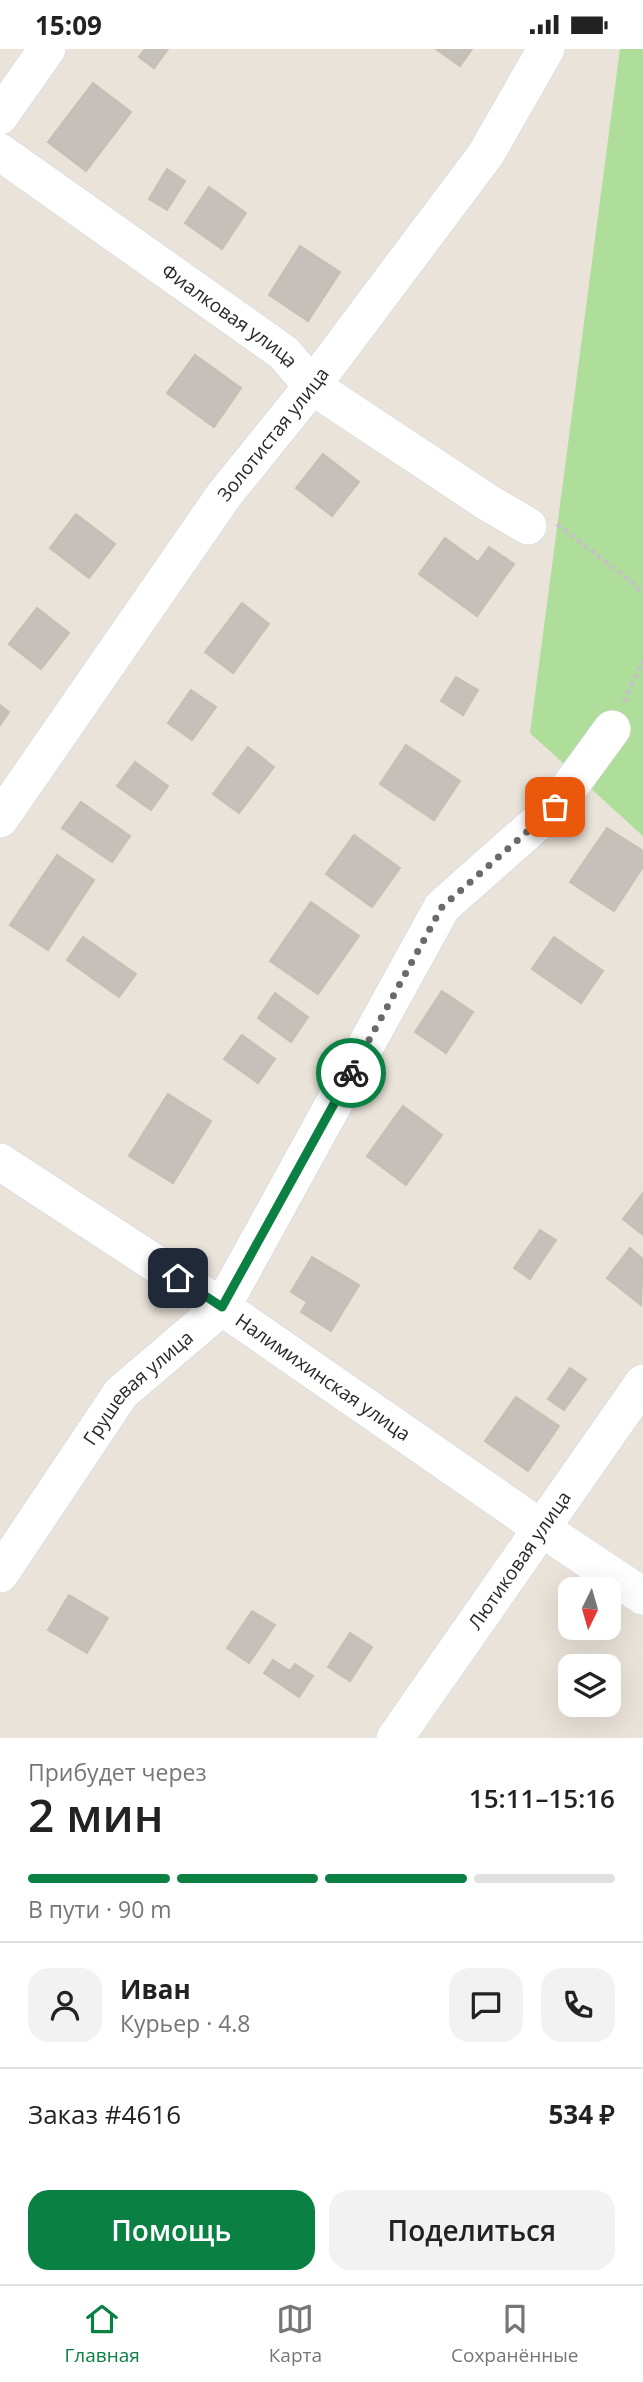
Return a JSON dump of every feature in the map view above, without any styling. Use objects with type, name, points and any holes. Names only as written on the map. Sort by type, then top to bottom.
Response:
[{"type":"street","points":[[0,116],[47,49]]},
{"type":"street","name":"Золотистая улица","points":[[0,819],[224,495],[312,386],[486,153],[546,49]]},
{"type":"street","name":"Фиалковая улица","points":[[0,152],[284,353],[312,386],[476,495],[539,523]]},
{"type":"street","name":"Грушевая улица","points":[[0,1574],[121,1393],[222,1307],[442,907],[555,807],[612,729]]},
{"type":"street","name":"Налимихинская улица","points":[[0,1162],[222,1307],[643,1596]]},
{"type":"street","name":"Лютиковая улица","points":[[395,1738],[643,1383]]},
{"type":"path","points":[[539,523],[634,584],[643,594]]},
{"type":"path","points":[[612,729],[643,661]]},
{"type":"green space","points":[[620,49],[643,49],[643,836],[530,733]]},
{"type":"building","points":[[145,49],[168,49],[154,68],[139,57]]},
{"type":"building","points":[[436,49],[472,49],[460,66]]},
{"type":"building","points":[[93,83],[131,112],[86,171],[48,142]]},
{"type":"building","points":[[167,169],[185,181],[167,210],[149,199]]},
{"type":"building","points":[[209,187],[246,213],[222,249],[185,223]]},
{"type":"building","points":[[300,246],[340,272],[308,321],[269,295]]},
{"type":"building","points":[[195,355],[241,388],[214,427],[167,393]]},
{"type":"building","points":[[323,454],[359,482],[332,516],[296,488]]},
{"type":"building","points":[[76,514],[115,544],[89,578],[50,548]]},
{"type":"building","points":[[445,538],[478,562],[489,547],[514,564],[477,616],[419,574]]},
{"type":"building","points":[[242,603],[269,624],[233,673],[205,652]]},
{"type":"building","points":[[37,608],[69,633],[41,669],[9,644]]},
{"type":"building","points":[[456,677],[478,690],[463,715],[441,701]]},
{"type":"building","points":[[191,690],[216,707],[192,740],[168,723]]},
{"type":"building","points":[[0,705],[9,712],[0,725]]},
{"type":"building","points":[[406,745],[460,781],[434,820],[380,784]]},
{"type":"building","points":[[248,747],[274,767],[239,813],[213,794]]},
{"type":"building","points":[[135,762],[168,786],[151,810],[117,786]]},
{"type":"building","points":[[81,802],[130,836],[112,862],[62,828]]},
{"type":"building","points":[[607,828],[643,851],[643,867],[614,911],[570,882]]},
{"type":"building","points":[[354,835],[400,868],[372,907],[326,874]]},
{"type":"building","points":[[57,855],[94,880],[48,950],[10,925]]},
{"type":"building","points":[[311,902],[359,936],[318,994],[270,961]]},
{"type":"building","points":[[83,937],[136,974],[119,997],[67,960]]},
{"type":"building","points":[[554,937],[603,971],[581,1003],[532,969]]},
{"type":"building","points":[[442,991],[473,1012],[446,1053],[415,1032]]},
{"type":"building","points":[[275,993],[308,1017],[291,1042],[258,1018]]},
{"type":"building","points":[[242,1035],[275,1059],[258,1083],[224,1059]]},
{"type":"building","points":[[168,1094],[211,1121],[173,1183],[129,1156]]},
{"type":"building","points":[[403,1106],[442,1135],[406,1185],[367,1156]]},
{"type":"building","points":[[643,1193],[643,1235],[623,1219]]},
{"type":"building","points":[[540,1230],[556,1240],[530,1279],[514,1268]]},
{"type":"building","points":[[630,1248],[643,1259],[641,1305],[607,1278]]},
{"type":"building","points":[[312,1257],[359,1285],[331,1331],[301,1312],[307,1302],[291,1292]]},
{"type":"building","points":[[570,1368],[586,1379],[564,1410],[548,1399]]},
{"type":"building","points":[[516,1397],[559,1426],[528,1471],[485,1441]]},
{"type":"building","points":[[69,1595],[108,1618],[87,1653],[48,1630]]},
{"type":"building","points":[[252,1611],[275,1625],[249,1663],[227,1648]]},
{"type":"building","points":[[350,1633],[372,1647],[350,1681],[328,1667]]},
{"type":"building","points":[[273,1660],[290,1671],[295,1664],[313,1676],[299,1697],[264,1673]]},
{"type":"way so far","points":[[351,1073],[442,907],[555,807]]},
{"type":"route","points":[[178,1278],[222,1307],[351,1073]]}]
